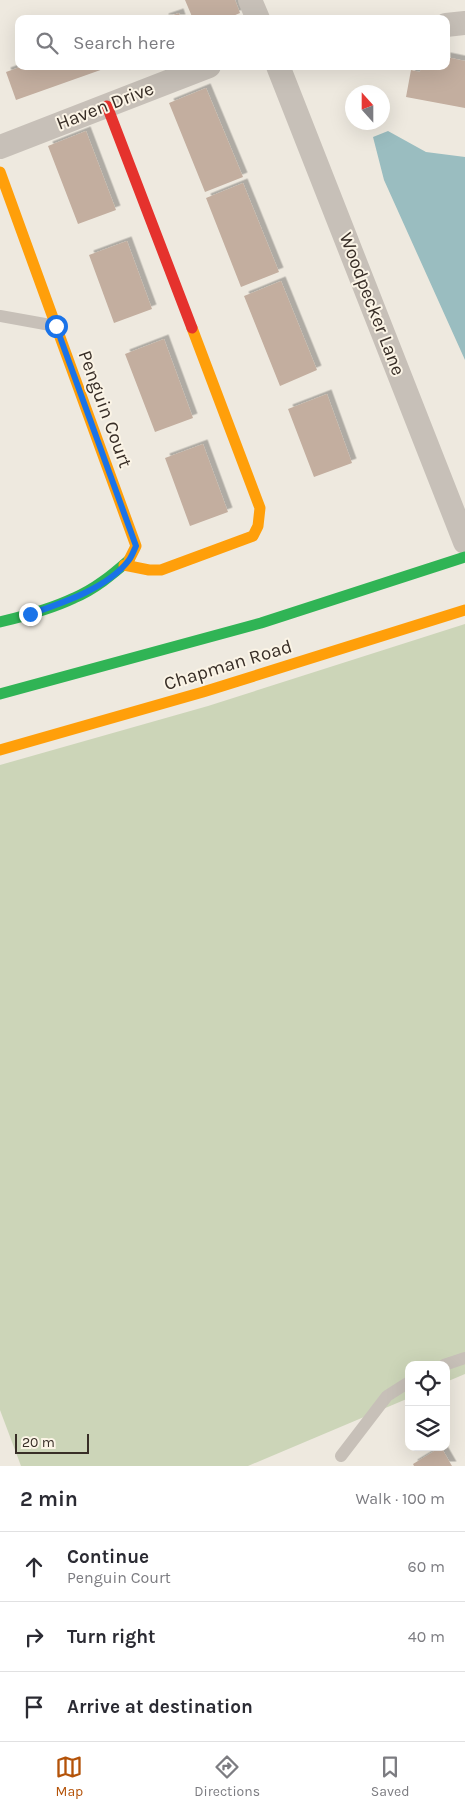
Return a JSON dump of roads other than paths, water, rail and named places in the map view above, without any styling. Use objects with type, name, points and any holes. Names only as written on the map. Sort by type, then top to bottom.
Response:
[{"type":"street","points":[[250,0],[256,15]]},
{"type":"street","points":[[450,24],[465,22]]},
{"type":"street","name":"Haven Drive","points":[[0,147],[199,70]]},
{"type":"street","name":"Woodpecker Lane","points":[[280,70],[465,542]]},
{"type":"street","points":[[0,622],[30,614],[75,598],[107,579],[124,565],[161,570],[253,536],[257,532],[260,521],[260,508],[107,106]]},
{"type":"street","name":"Penguin Court","points":[[0,172],[136,546],[129,560],[124,565]]},
{"type":"street","name":"Chapman Road","points":[[0,694],[260,623],[465,557]]},
{"type":"street","name":"Chapman Road","points":[[0,750],[204,692],[465,610]]},
{"type":"lane","points":[[0,316],[56,326]]},
{"type":"lane","points":[[450,1363],[465,1358]]},
{"type":"lane","points":[[341,1456],[387,1396],[405,1385]]},
{"type":"water","points":[[388,131],[426,152],[465,157],[465,360],[384,180],[373,137]]}]
